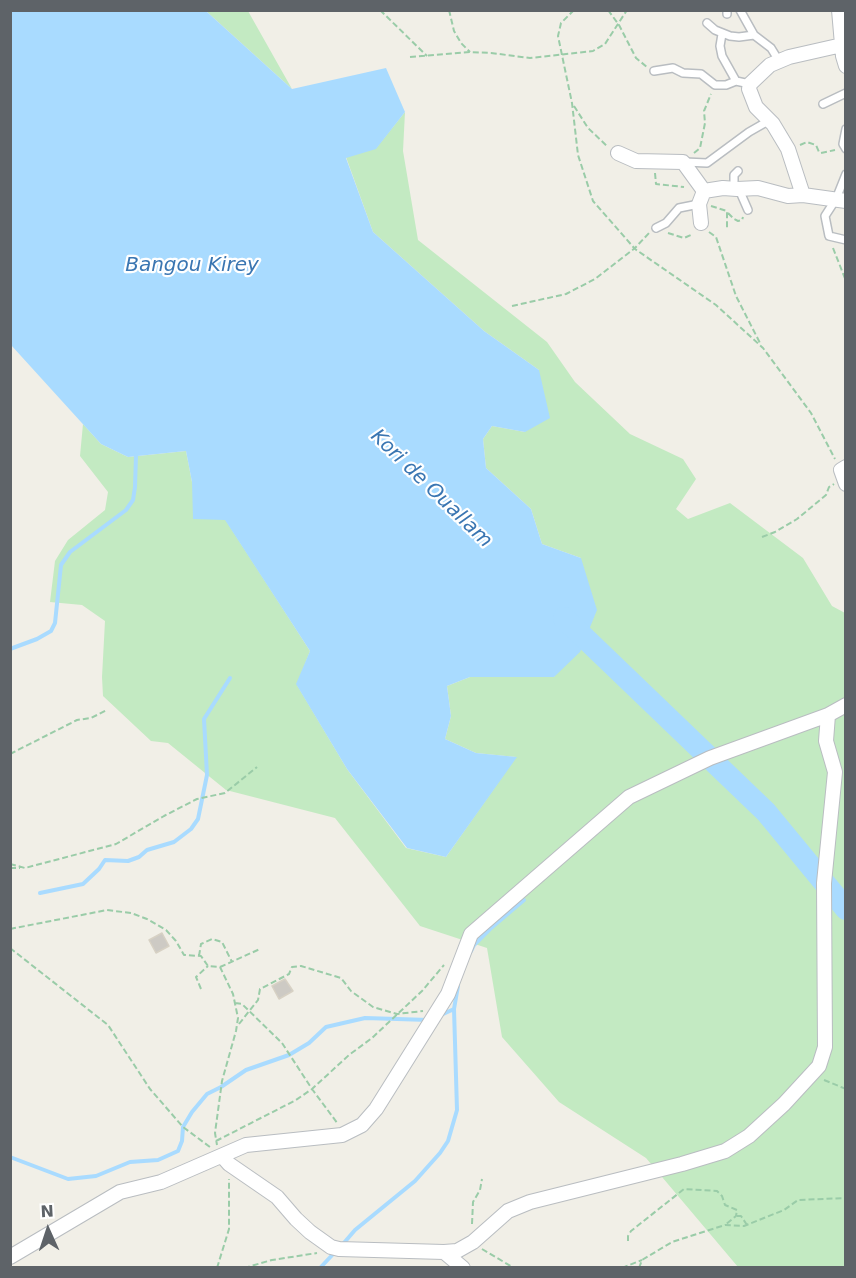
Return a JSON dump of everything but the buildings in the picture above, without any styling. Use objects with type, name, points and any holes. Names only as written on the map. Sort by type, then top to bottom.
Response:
[{"type":"street","points":[[841,12],[842,45],[846,66]]},
{"type":"street","points":[[803,195],[788,149],[770,120],[756,107],[751,98],[750,84],[770,65],[779,61],[842,45]]},
{"type":"street","points":[[618,153],[636,161],[682,162],[701,197],[701,224]]},
{"type":"street","points":[[701,197],[723,188],[758,188],[788,196],[803,195],[841,200]]},
{"type":"street","points":[[10,1257],[120,1192],[161,1182],[225,1160],[246,1145],[345,1133],[362,1125],[376,1109],[439,1010],[448,994],[471,934],[629,797],[710,758],[828,716],[846,705]]},
{"type":"street","points":[[225,1160],[277,1197],[303,1226],[331,1247],[339,1250],[444,1252],[457,1251],[473,1242],[508,1211],[530,1202],[725,1151],[758,1128],[819,1066],[825,1047],[824,883],[835,772],[826,741],[828,716]]},
{"type":"street","points":[[444,1252],[463,1268]]},
{"type":"lane","points":[[740,10],[754,35],[771,48],[779,61]]},
{"type":"lane","points":[[707,23],[722,34],[739,37],[754,35]]},
{"type":"lane","points":[[722,34],[720,46],[722,56],[736,81]]},
{"type":"lane","points":[[654,71],[673,68],[683,73],[700,74],[715,85],[726,85],[736,81],[750,84]]},
{"type":"lane","points":[[823,104],[846,93]]},
{"type":"lane","points":[[682,162],[707,163],[749,132],[770,120]]},
{"type":"lane","points":[[844,146],[846,129]]},
{"type":"lane","points":[[738,171],[734,175],[734,185],[748,210]]},
{"type":"lane","points":[[846,174],[841,200],[825,216],[829,236],[846,240]]},
{"type":"lane","points":[[656,228],[666,223],[679,208],[701,197]]},
{"type":"path","points":[[380,10],[427,56]]},
{"type":"path","points":[[449,10],[454,31],[470,52]]},
{"type":"path","points":[[574,10],[561,23],[558,36],[572,104],[578,155],[594,201],[634,248],[716,305],[763,348]]},
{"type":"path","points":[[608,10],[619,25],[636,58],[654,71]]},
{"type":"path","points":[[410,57],[470,52],[530,58],[593,51],[605,44],[627,10]]},
{"type":"path","points":[[682,162],[700,148],[705,123],[704,111],[715,85]]},
{"type":"path","points":[[572,104],[599,140],[618,153]]},
{"type":"path","points":[[788,149],[807,142],[816,145],[819,152],[826,153],[844,146]]},
{"type":"path","points":[[654,162],[656,184],[701,197],[725,209],[738,221],[742,220],[748,210]]},
{"type":"path","points":[[727,229],[728,213]]},
{"type":"path","points":[[666,223],[667,232],[670,235],[684,238],[691,236],[695,233],[696,226],[701,224],[716,237],[736,296],[763,348],[811,413],[844,475],[829,487],[826,495],[797,519],[762,537]]},
{"type":"path","points":[[512,306],[566,294],[595,279],[656,228]]},
{"type":"path","points":[[829,236],[846,281]]},
{"type":"path","points":[[10,754],[77,720],[91,718],[107,710]]},
{"type":"path","points":[[10,866],[25,868],[116,844],[197,800],[225,793],[257,767]]},
{"type":"path","points":[[10,928],[107,910],[119,911],[147,919],[166,930],[184,955],[201,956],[208,966]]},
{"type":"path","points":[[199,956],[201,944],[212,939],[222,942],[232,962]]},
{"type":"path","points":[[10,948],[108,1025],[150,1089],[183,1127],[225,1160]]},
{"type":"path","points":[[201,989],[196,977],[208,966],[220,967],[260,949]]},
{"type":"path","points":[[216,1141],[296,1100],[312,1089],[422,991],[450,959]]},
{"type":"path","points":[[237,1026],[258,1000],[260,989],[289,974],[292,967],[301,966],[341,978],[351,991],[373,1007],[397,1014],[439,1010]]},
{"type":"path","points":[[217,1268],[229,1229],[225,1160],[216,1141],[215,1133],[222,1081],[238,1018],[235,1003],[220,967]]},
{"type":"path","points":[[235,1003],[242,1004],[282,1043],[312,1089],[345,1133]]},
{"type":"path","points":[[819,1066],[825,1080],[846,1089]]},
{"type":"path","points":[[482,1179],[471,1213],[473,1242],[514,1268]]},
{"type":"path","points":[[628,1241],[631,1231],[684,1190],[717,1191],[722,1196],[725,1205],[737,1210],[736,1216],[724,1225]]},
{"type":"path","points":[[622,1268],[642,1260],[672,1242],[724,1225],[747,1225],[784,1210],[798,1200],[846,1198]]},
{"type":"path","points":[[736,1216],[741,1216],[747,1225]]},
{"type":"path","points":[[244,1268],[272,1260],[319,1252],[331,1247]]},
{"type":"path","points":[[639,1268],[642,1260]]},
{"type":"green space","points":[[206,11],[248,11],[292,89]]},
{"type":"green space","points":[[405,112],[403,151],[418,240],[547,342],[575,382],[630,434],[683,459],[696,479],[676,509],[688,519],[730,503],[803,558],[832,606],[845,613],[845,1267],[738,1267],[646,1158],[559,1102],[502,1037],[487,948],[420,926],[335,818],[226,790],[168,743],[151,741],[103,696],[105,621],[82,605],[50,602],[55,561],[68,540],[105,510],[108,492],[80,456],[83,424],[101,444],[128,457],[186,451],[192,482],[225,519],[310,651],[297,685],[347,769],[406,848],[446,857],[516,757],[476,753],[445,739],[451,716],[447,686],[470,677],[554,677],[581,558],[542,544],[531,509],[486,468],[483,439],[492,426],[525,432],[539,370],[484,331],[373,232],[346,157],[376,148]]},
{"type":"water","name":"Bangou Kirey","points":[[11,10],[206,11],[292,89],[386,68],[405,112],[376,149],[346,158],[373,232],[484,331],[539,370],[550,418],[525,432],[492,426],[483,439],[486,468],[531,509],[542,544],[581,558],[597,610],[580,652],[554,677],[470,677],[447,686],[451,716],[445,739],[476,753],[517,757],[446,857],[407,848],[347,769],[296,684],[310,651],[225,520],[193,519],[192,482],[186,451],[128,457],[101,444],[11,345]]},
{"type":"waterway","points":[[10,649],[51,631],[55,623],[61,565],[70,552],[126,510],[133,500],[136,455]]},
{"type":"waterway","name":"Kori de Ouallam","points":[[564,618],[766,812],[846,909]]},
{"type":"waterway","points":[[40,893],[83,884],[105,860],[128,861],[139,857],[147,850],[174,842],[191,829],[198,819],[207,775],[204,719],[230,678]]},
{"type":"waterway","points":[[471,951],[490,929],[524,900]]},
{"type":"waterway","points":[[343,1244],[355,1230],[415,1181],[448,1141],[457,1110],[454,1009],[458,986]]},
{"type":"waterway","points":[[441,1015],[454,1009]]},
{"type":"waterway","points":[[10,1157],[68,1179],[96,1176],[130,1162],[158,1160],[178,1151],[182,1141],[183,1127],[207,1094],[246,1070],[289,1055],[309,1043],[326,1027],[365,1018],[429,1020]]},
{"type":"waterway","points":[[320,1268],[336,1251]]}]
